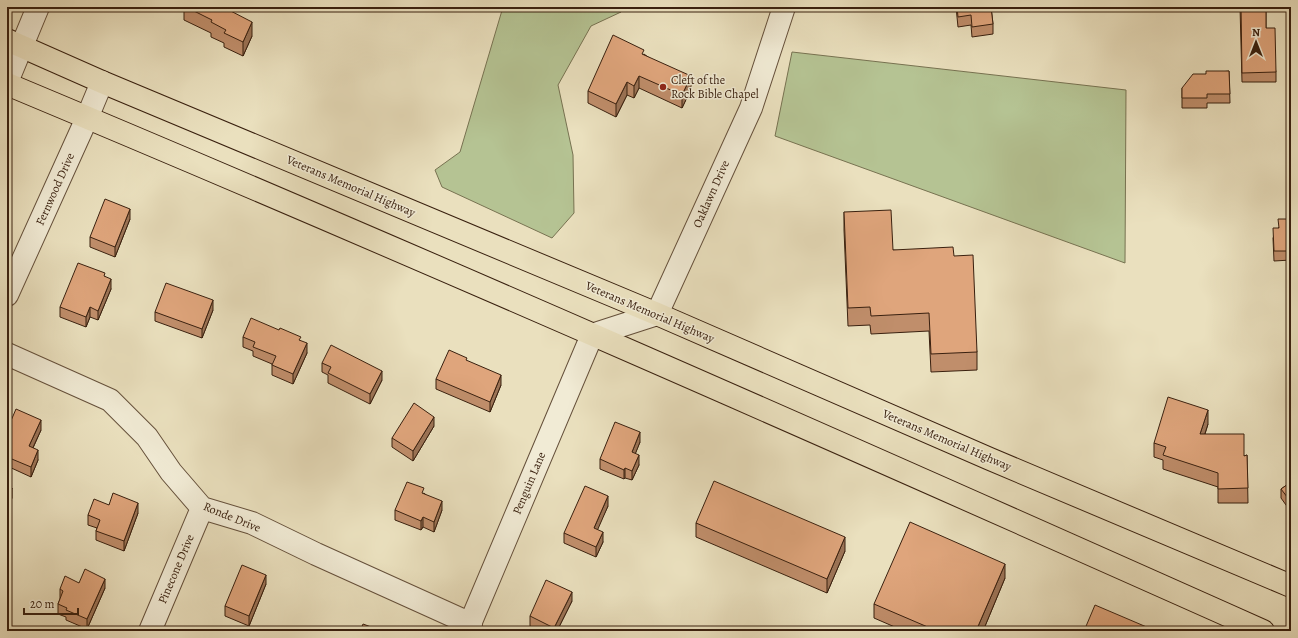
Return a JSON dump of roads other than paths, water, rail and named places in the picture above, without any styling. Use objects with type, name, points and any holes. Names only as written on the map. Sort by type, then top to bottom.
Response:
[{"type":"main road","name":"Veterans Memorial Highway","points":[[14,43],[102,82],[657,314],[990,459],[1291,586]]},
{"type":"main road","points":[[7,83],[315,214],[860,451],[1263,631]]},
{"type":"street","points":[[7,83],[14,43],[38,7]]},
{"type":"street","name":"Oaklawn Drive","points":[[657,314],[751,108],[784,7]]},
{"type":"street","name":"Fernwood Drive","points":[[7,295],[102,82]]},
{"type":"street","points":[[592,335],[657,314]]},
{"type":"street","name":"Penguin Lane","points":[[469,627],[592,335]]},
{"type":"street","name":"Ronde Drive","points":[[7,354],[110,400],[147,437],[171,472],[202,508],[252,523],[469,627]]},
{"type":"street","name":"Pinecone Drive","points":[[150,631],[202,508]]},
{"type":"place","name":"Cleft of the Rock Bible Chapel","points":[[663,87]]}]
